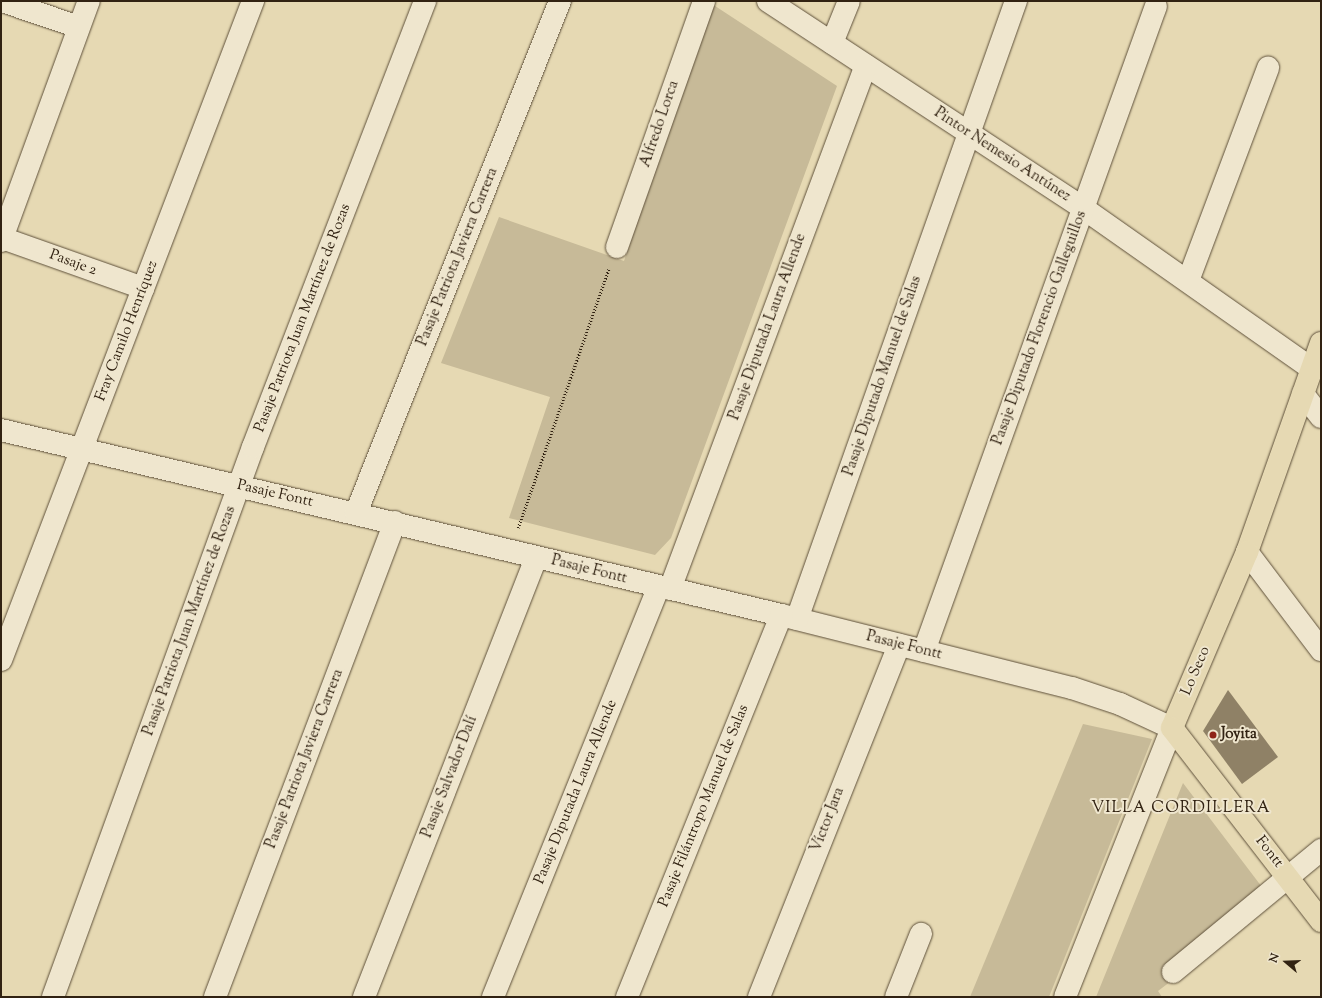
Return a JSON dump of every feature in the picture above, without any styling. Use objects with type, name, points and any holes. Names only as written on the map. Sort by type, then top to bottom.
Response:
[{"type":"main road","name":"Lo Seco","points":[[1172,728],[1247,552],[1321,343]]},
{"type":"main road","name":"Fontt","points":[[1172,728],[1288,876],[1321,921]]},
{"type":"street","points":[[2,1],[79,27]]},
{"type":"street","points":[[2,239],[89,1]]},
{"type":"street","name":"Fray Camilo Henríquez","points":[[1,660],[253,1]]},
{"type":"street","name":"Pasaje Patriota Juan Martínez de Rozas","points":[[53,997],[239,485],[425,1]]},
{"type":"street","name":"Pasaje Patriota Javiera Carrera","points":[[356,513],[560,1]]},
{"type":"street","name":"Alfredo Lorca","points":[[616,247],[704,1]]},
{"type":"street","name":"Pintor Nemesio Antúnez","points":[[768,1],[1083,208],[1312,369]]},
{"type":"street","points":[[832,43],[849,1]]},
{"type":"street","name":"Pasaje Diputado Manuel de Salas","points":[[789,617],[969,133],[1016,1]]},
{"type":"street","name":"Pasaje Diputado Florencio Galleguillos","points":[[924,651],[1156,6]]},
{"type":"street","name":"Pasaje Diputada Laura Allende","points":[[493,997],[665,588],[866,65]]},
{"type":"street","points":[[1188,282],[1268,68]]},
{"type":"street","name":"Pasaje 2","points":[[2,239],[143,288]]},
{"type":"street","points":[[1303,394],[1321,417]]},
{"type":"street","name":"Pasaje Fontt","points":[[1,430],[81,450],[395,522],[899,644],[1095,694],[1172,728]]},
{"type":"street","name":"Pasaje Patriota Javiera Carrera","points":[[215,997],[395,522]]},
{"type":"street","points":[[1247,552],[1321,650]]},
{"type":"street","name":"Pasaje Salvador Dalí","points":[[364,997],[536,557]]},
{"type":"street","name":"Pasaje Filántropo Manuel de Salas","points":[[627,997],[789,617]]},
{"type":"street","name":"Víctor Jara","points":[[759,997],[899,644]]},
{"type":"street","name":"Lo Seco","points":[[1065,997],[1172,728]]},
{"type":"street","points":[[1172,972],[1321,850]]},
{"type":"street","points":[[896,997],[921,934]]},
{"type":"path","points":[[510,550],[616,247]]},
{"type":"shaded area","points":[[712,4],[837,86],[671,538],[655,555],[509,518],[550,397],[441,363],[499,217],[624,261]]},
{"type":"shaded area","points":[[1083,724],[1152,739],[1049,997],[970,997]]},
{"type":"shaded area","points":[[1183,783],[1274,903],[1158,991],[1162,997],[1096,997]]},
{"type":"building","points":[[1228,690],[1278,757],[1242,784],[1203,731]]},
{"type":"place","name":"Joyita","points":[[1213,735]]},
{"type":"district","name":"VILLA CORDILLERA","points":[[1181,809]]}]
